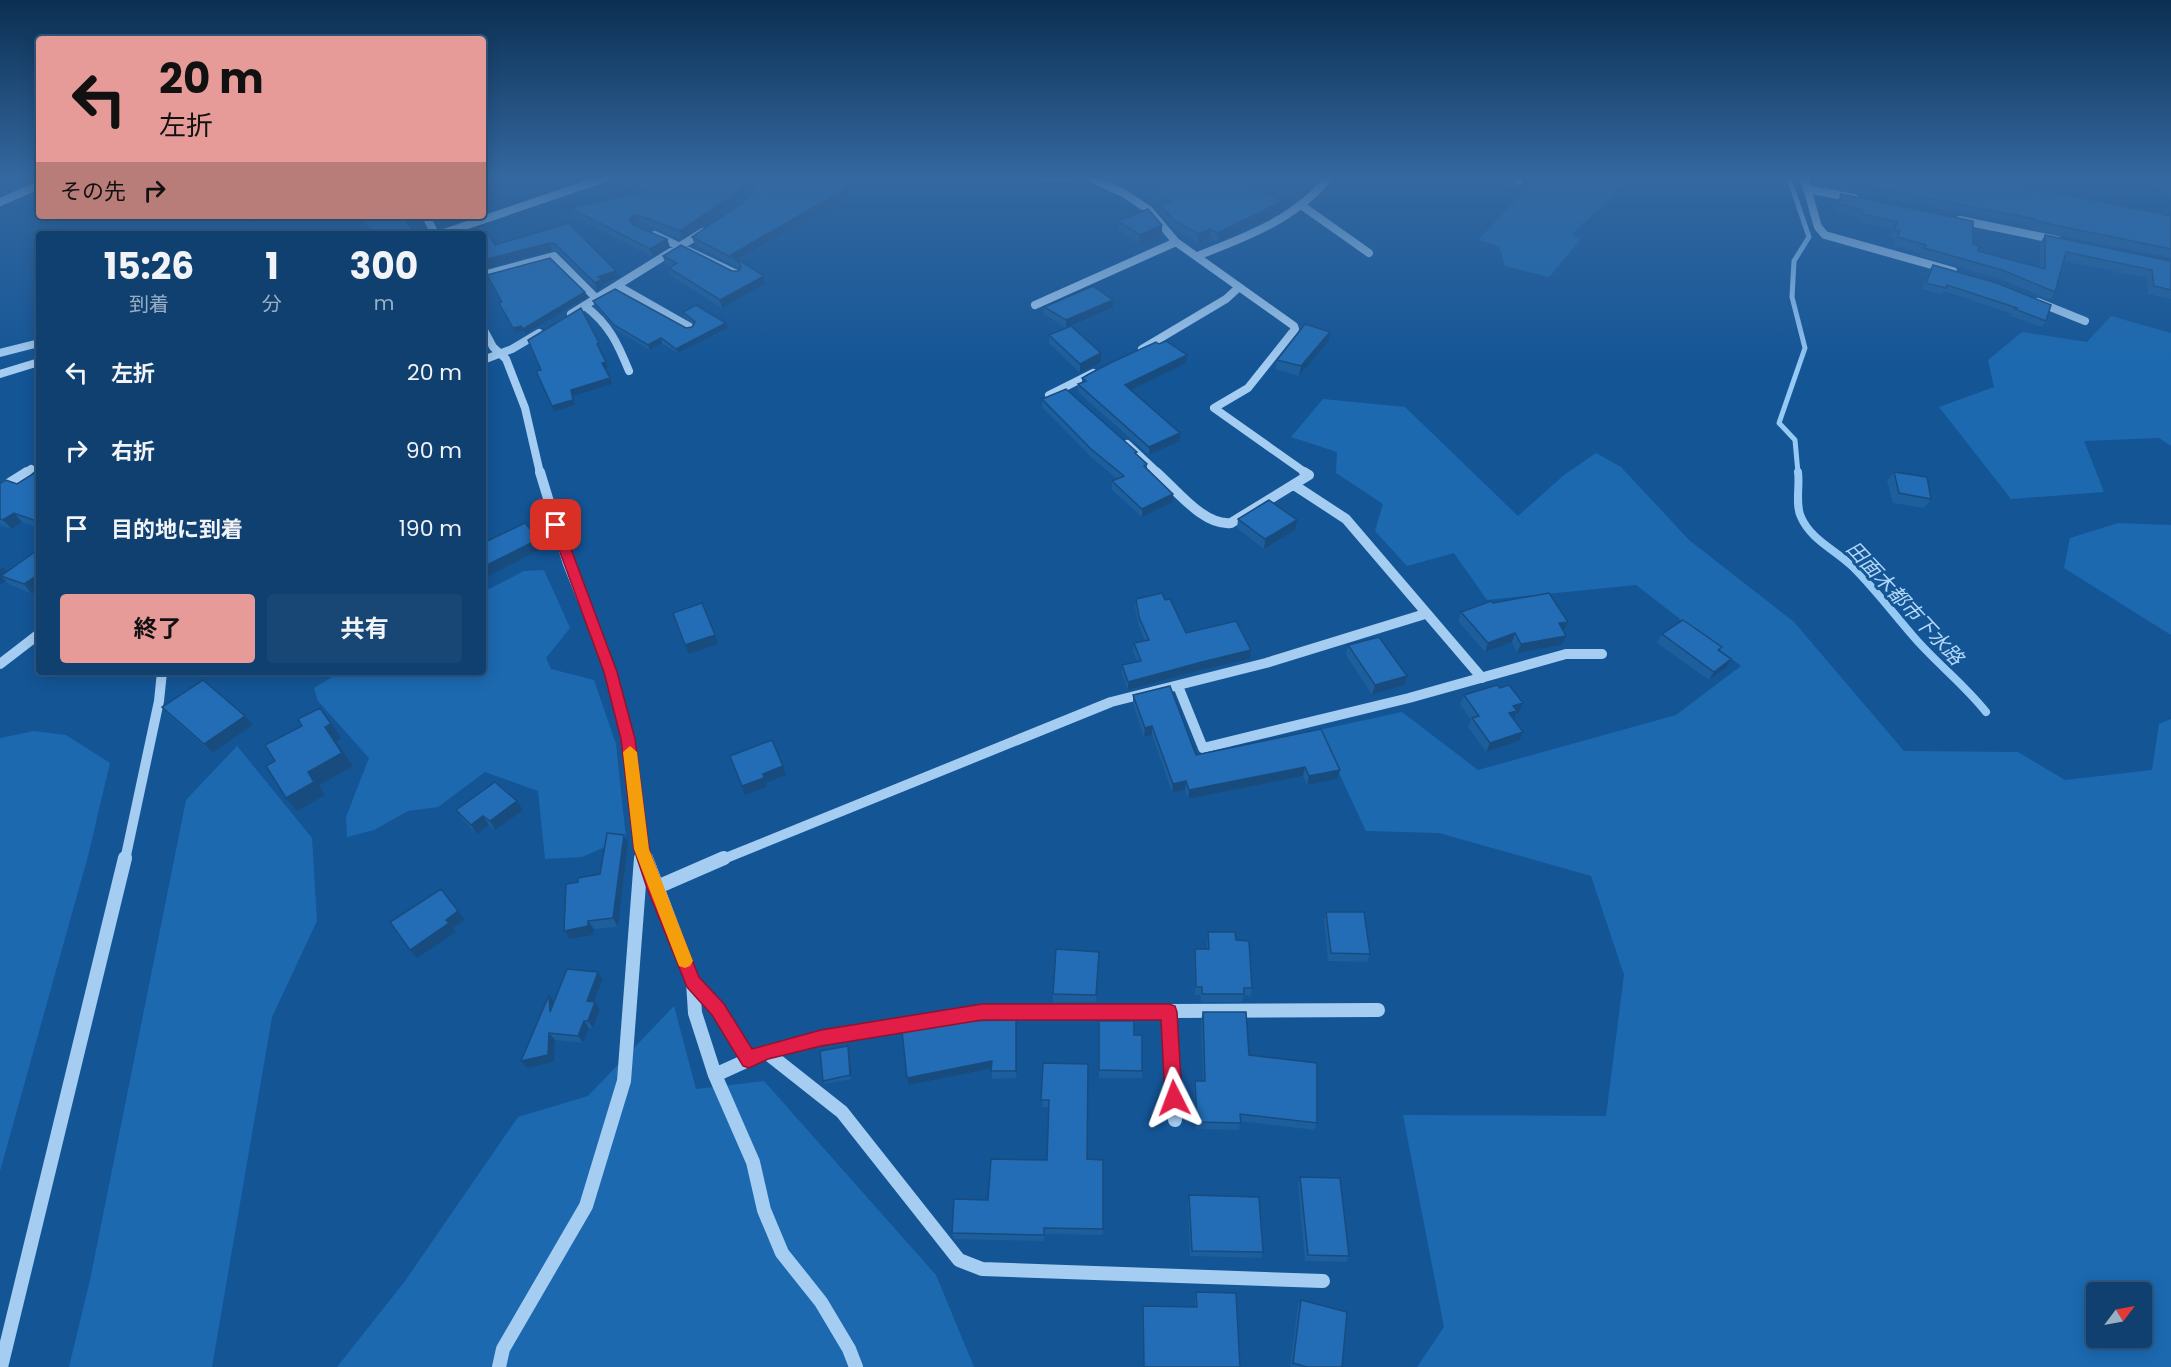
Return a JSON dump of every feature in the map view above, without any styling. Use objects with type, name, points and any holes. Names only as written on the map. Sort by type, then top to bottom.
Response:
[{"type":"street","points":[[672,242],[737,274]]},
{"type":"street","points":[[564,318],[689,242]]},
{"type":"street","points":[[1035,305],[1176,242],[1294,326],[1295,329],[1248,388],[1214,408],[1309,475],[1294,485],[1231,523],[1222,524],[1202,514],[1115,434]]},
{"type":"street","points":[[1197,256],[1230,242]]},
{"type":"street","points":[[1353,242],[1369,253]]},
{"type":"street","points":[[1849,242],[1964,275]]},
{"type":"street","points":[[486,274],[554,256],[597,299]]},
{"type":"street","points":[[618,286],[690,327]]},
{"type":"street","points":[[1134,353],[1226,299],[1238,288]]},
{"type":"street","points":[[2025,296],[2085,321]]},
{"type":"street","points":[[585,306],[605,320],[611,328],[629,371]]},
{"type":"street","points":[[486,359],[543,330]]},
{"type":"street","points":[[486,333],[499,354],[506,359],[525,408],[538,466],[568,564],[611,672],[628,739],[642,849],[655,888],[693,982],[695,1013],[715,1075],[753,1162],[764,1210],[782,1253],[821,1302],[849,1349],[856,1367]]},
{"type":"street","points":[[0,353],[36,344]]},
{"type":"street","points":[[0,374],[36,363]]},
{"type":"street","points":[[1049,395],[1104,368]]},
{"type":"street","points":[[1065,388],[1073,396]]},
{"type":"street","points":[[0,489],[31,469]]},
{"type":"street","points":[[1294,485],[1346,519],[1482,678]]},
{"type":"street","points":[[655,888],[788,831],[1077,714],[1266,663],[1425,614]]},
{"type":"street","points":[[2,660],[36,636]]},
{"type":"street","points":[[1178,686],[1203,748],[1324,719],[1566,654],[1602,654]]},
{"type":"street","points":[[1,1367],[138,807],[159,701],[162,675]]},
{"type":"street","points":[[499,1367],[503,1349],[586,1206],[624,1081],[642,849]]},
{"type":"street","points":[[693,982],[718,1009],[749,1060]]},
{"type":"street","points":[[715,1075],[766,1052],[821,1038],[982,1012],[1378,1010]]},
{"type":"street","points":[[1169,1012],[1175,1120]]},
{"type":"street","points":[[766,1052],[842,1112],[876,1152],[959,1260],[982,1269],[1323,1281]]},
{"type":"shaded area","points":[[1484,242],[1578,242],[1549,277],[1505,266],[1499,246]]},
{"type":"shaded area","points":[[2111,316],[2171,333],[2171,446],[2159,438],[2084,441],[2104,492],[2011,499],[1939,407],[1994,387],[1988,360],[2022,332],[2087,342]]},
{"type":"shaded area","points":[[1323,399],[1405,407],[1518,516],[1564,475],[1596,453],[1621,467],[1689,540],[1794,622],[1904,751],[2018,752],[2065,780],[2152,770],[2159,724],[2171,719],[2171,1367],[1417,1367],[1444,1327],[1403,1115],[1606,1116],[1624,975],[1591,876],[1439,833],[1366,831],[1319,730],[1402,712],[1478,770],[1676,715],[1741,666],[1636,585],[1487,600],[1454,553],[1407,566],[1375,531],[1383,504],[1336,473],[1337,452],[1291,437]]},
{"type":"shaded area","points":[[2118,523],[2171,525],[2171,635],[2064,568],[2070,538]]},
{"type":"shaded area","points":[[544,570],[570,628],[546,658],[551,669],[594,680],[616,744],[626,838],[582,857],[545,859],[538,791],[485,772],[438,807],[408,811],[374,830],[347,837],[346,817],[369,758],[318,701],[314,688],[335,675],[486,675],[486,590],[524,571]]},
{"type":"shaded area","points":[[34,731],[66,735],[110,763],[88,856],[0,1171],[0,738]]},
{"type":"shaded area","points":[[237,746],[312,838],[317,921],[272,1017],[212,1367],[69,1367],[90,1280],[186,800]]},
{"type":"shaded area","points":[[674,1006],[696,1089],[764,1081],[936,1275],[974,1367],[337,1367],[405,1281],[518,1117],[588,1096]]},
{"type":"building","points":[[486,242],[493,242],[495,245],[506,242],[587,242],[616,271],[598,277],[602,279],[595,283],[555,244],[550,243],[486,259]]},
{"type":"building","points":[[636,242],[662,242],[650,249]]},
{"type":"building","points":[[701,242],[754,242],[731,255],[764,276],[720,300],[669,268],[677,263],[663,256],[681,245],[732,271],[739,271],[741,266],[738,261]]},
{"type":"building","points":[[1914,242],[1973,242],[1973,244],[1979,246],[1978,251],[2045,269],[2045,242],[2078,242],[2171,261],[2171,290],[2154,286],[2152,270],[2066,252],[2055,292],[2002,270],[1924,248],[1926,245]]},
{"type":"building","points":[[2136,242],[2171,242],[2171,249]]},
{"type":"building","points":[[550,258],[585,292],[523,329],[521,326],[513,328],[487,275]]},
{"type":"building","points":[[1933,265],[1997,283],[2051,305],[2046,321],[2015,309],[2017,308],[1947,285],[1946,288],[1926,283]]},
{"type":"building","points":[[1093,286],[1113,300],[1066,320],[1044,307]]},
{"type":"building","points":[[615,289],[686,328],[692,327],[695,322],[683,312],[696,305],[726,323],[676,349],[661,338],[648,345],[614,325],[593,301]]},
{"type":"building","points":[[581,308],[599,343],[597,344],[606,362],[602,363],[610,378],[571,390],[573,400],[552,406],[536,371],[541,370],[528,340]]},
{"type":"building","points":[[1305,324],[1330,332],[1301,366],[1277,360]]},
{"type":"building","points":[[1071,326],[1101,353],[1080,364],[1049,335]]},
{"type":"building","points":[[1166,341],[1187,355],[1125,385],[1180,433],[1149,447],[1078,384],[1086,381],[1082,378],[1110,363],[1156,342],[1159,344]]},
{"type":"building","points":[[1066,389],[1137,452],[1135,453],[1147,464],[1144,466],[1173,494],[1142,509],[1112,481],[1124,476],[1091,449],[1042,399]]},
{"type":"building","points":[[36,472],[36,521],[14,513],[3,520],[0,519],[0,483],[6,480],[17,484]]},
{"type":"building","points":[[1894,472],[1927,477],[1931,499],[1899,493]]},
{"type":"building","points":[[1269,500],[1297,520],[1265,539],[1238,519]]},
{"type":"building","points":[[525,523],[539,539],[486,566],[486,542]]},
{"type":"building","points":[[36,551],[36,576],[24,584],[1,576]]},
{"type":"building","points":[[1162,593],[1165,600],[1170,599],[1186,633],[1236,621],[1251,650],[1128,682],[1122,665],[1141,661],[1134,643],[1149,640],[1139,617],[1136,599]]},
{"type":"building","points":[[1549,593],[1568,622],[1559,623],[1566,636],[1521,644],[1515,633],[1488,643],[1461,612],[1491,601],[1493,603]]},
{"type":"building","points":[[702,603],[715,635],[685,645],[673,613]]},
{"type":"building","points":[[1683,620],[1722,647],[1718,650],[1731,659],[1714,672],[1662,634]]},
{"type":"building","points":[[1379,637],[1407,676],[1375,685],[1348,645]]},
{"type":"building","points":[[203,680],[245,716],[204,744],[162,707]]},
{"type":"building","points":[[1497,685],[1500,688],[1509,685],[1523,703],[1513,706],[1517,711],[1509,713],[1523,732],[1490,743],[1472,718],[1479,716],[1464,695]]},
{"type":"building","points":[[1170,686],[1196,755],[1321,729],[1340,770],[1309,776],[1305,767],[1189,790],[1186,781],[1173,784],[1152,726],[1145,728],[1133,695]]},
{"type":"building","points":[[320,708],[331,724],[325,727],[342,753],[308,772],[314,782],[286,798],[266,766],[275,761],[265,745],[302,726],[298,719]]},
{"type":"building","points":[[772,740],[783,766],[763,774],[764,778],[742,786],[730,756]]},
{"type":"building","points":[[495,782],[517,801],[490,821],[483,816],[471,825],[456,810]]},
{"type":"building","points":[[607,833],[624,835],[613,918],[588,921],[588,926],[564,931],[566,884],[578,882],[578,878],[600,874]]},
{"type":"building","points":[[441,889],[458,911],[446,920],[449,923],[410,950],[390,922]]},
{"type":"building","points":[[1326,912],[1364,912],[1370,954],[1331,953]]},
{"type":"building","points":[[1208,932],[1235,932],[1236,940],[1249,941],[1252,988],[1244,988],[1244,994],[1202,994],[1202,987],[1196,987],[1195,949],[1209,949]]},
{"type":"building","points":[[1056,949],[1099,952],[1096,995],[1053,994]]},
{"type":"building","points":[[567,969],[598,972],[587,1001],[595,1002],[588,1021],[584,1021],[578,1036],[549,1033],[548,1055],[521,1061],[549,995],[550,1012]]},
{"type":"building","points":[[1203,1012],[1246,1012],[1249,1055],[1317,1063],[1317,1123],[1240,1114],[1241,1123],[1197,1122],[1195,1081],[1205,1081]]},
{"type":"building","points":[[1016,1020],[1016,1071],[991,1071],[992,1061],[907,1078],[902,1031],[950,1021]]},
{"type":"building","points":[[1099,1021],[1134,1021],[1134,1035],[1142,1035],[1142,1071],[1099,1070]]},
{"type":"building","points":[[848,1046],[850,1075],[823,1081],[820,1051]]},
{"type":"building","points":[[1043,1063],[1088,1064],[1087,1159],[1103,1160],[1103,1229],[1044,1228],[1044,1235],[952,1233],[954,1199],[988,1200],[991,1159],[1047,1160],[1049,1100],[1041,1100]]},
{"type":"building","points":[[1300,1177],[1340,1178],[1349,1256],[1308,1255]]},
{"type":"building","points":[[1189,1195],[1259,1197],[1263,1252],[1192,1251]]},
{"type":"building","points":[[1196,1292],[1236,1293],[1240,1367],[1144,1367],[1143,1306],[1197,1307]]},
{"type":"building","points":[[1301,1300],[1347,1312],[1342,1367],[1307,1367],[1293,1363]]},
{"type":"waterway","name":"田面木都市下水路","points":[[1798,473],[1795,440],[1779,423],[1805,348],[1792,297],[1794,261],[1806,242]]},
{"type":"waterway","name":"田面木都市下水路","points":[[1798,473],[1798,507],[1805,525],[1861,575],[1922,646],[1986,712]]},
{"type":"slow traffic","points":[[630,752],[642,849],[655,888],[685,961]]},
{"type":"route","points":[[556,525],[568,564],[611,672],[628,739],[642,849],[655,888],[693,982],[718,1009],[749,1060],[766,1052],[821,1038],[982,1012],[1169,1012],[1174,1098]]}]
